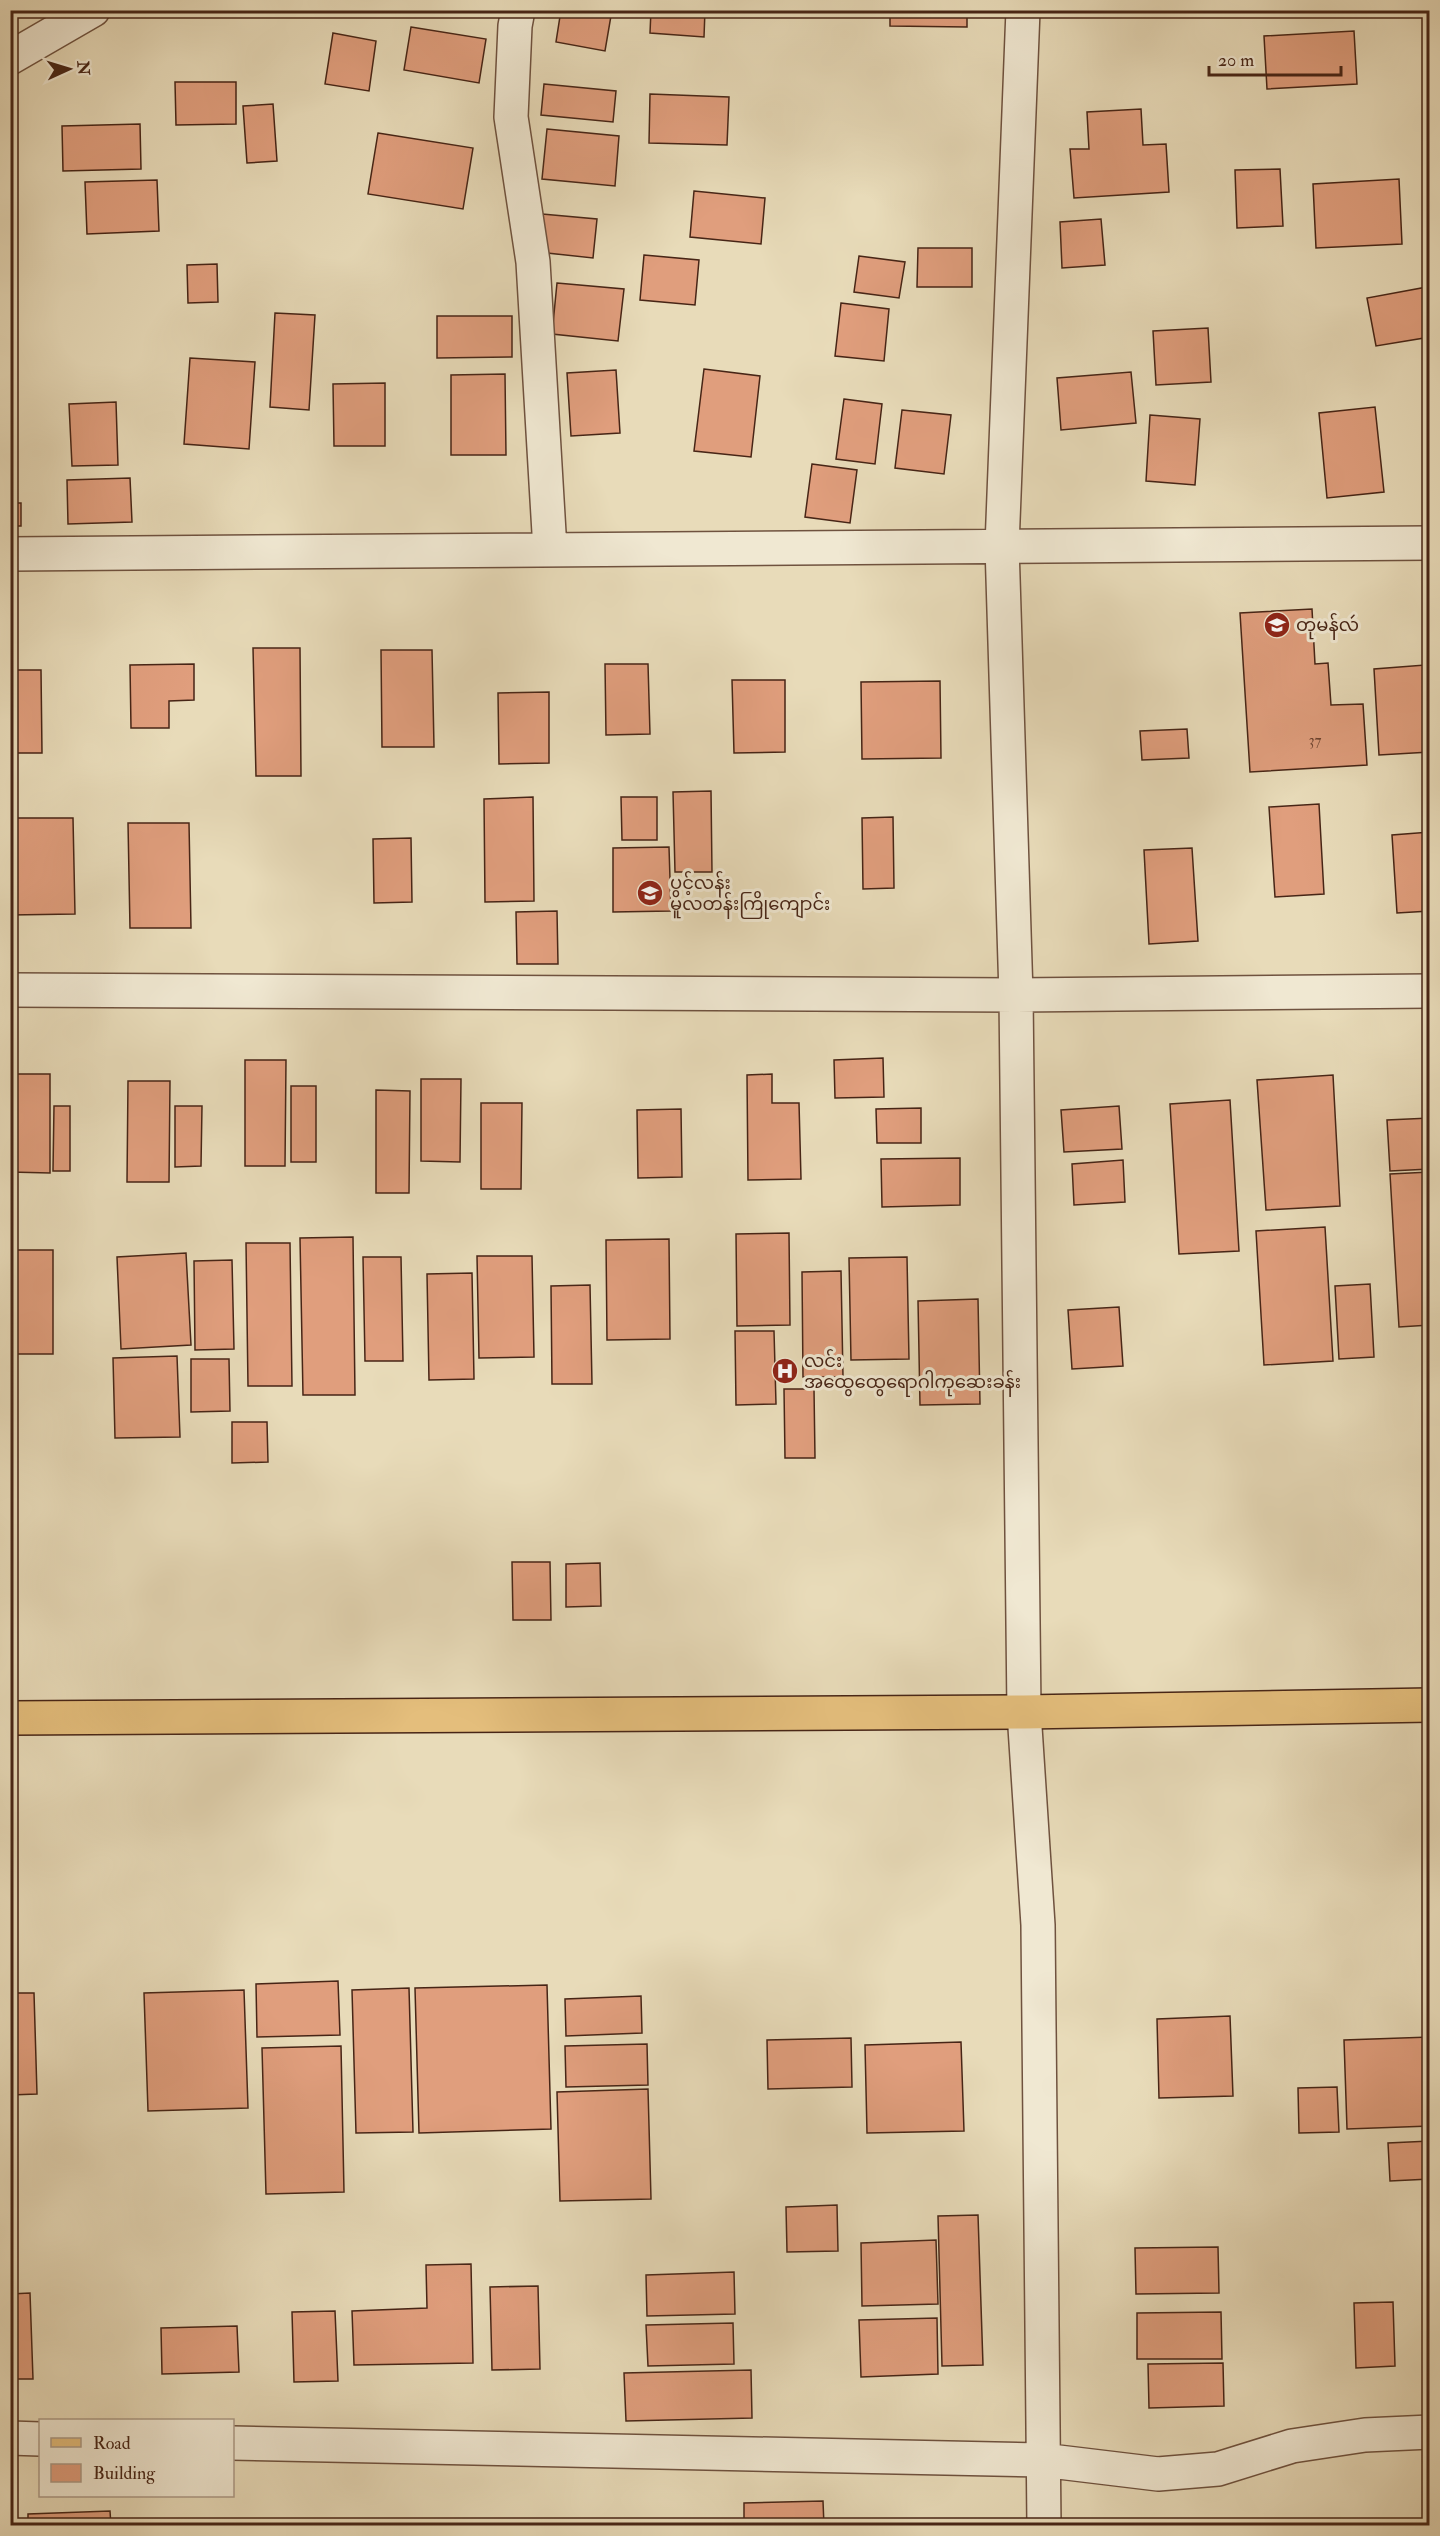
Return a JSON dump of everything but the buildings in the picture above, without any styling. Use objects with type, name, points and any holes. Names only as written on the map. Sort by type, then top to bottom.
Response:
[{"type":"main road","points":[[10,1718],[1024,1712],[1430,1705]]},
{"type":"street","points":[[10,58],[93,10]]},
{"type":"street","points":[[518,10],[515,26],[511,117],[533,262],[550,550]]},
{"type":"street","points":[[1023,10],[1002,546],[1016,995],[1024,1712],[1038,1925],[1044,2526]]},
{"type":"street","points":[[10,554],[1430,543]]},
{"type":"street","points":[[10,990],[1016,995],[1430,991]]},
{"type":"street","points":[[234,2443],[1042,2460],[1158,2474],[1218,2469],[1293,2446],[1365,2435],[1430,2432]]},
{"type":"street","points":[[10,2438],[39,2439]]},
{"type":"place","name":"တုမန်လဴ","points":[[1277,625]]},
{"type":"place","name":"ပွင့်လန်း မူလတန်းကြိုကျောင်း","points":[[650,893]]},
{"type":"place","name":"လင်း အထွေထွေရောဂါကုဆေးခန်း","points":[[785,1371]]}]
